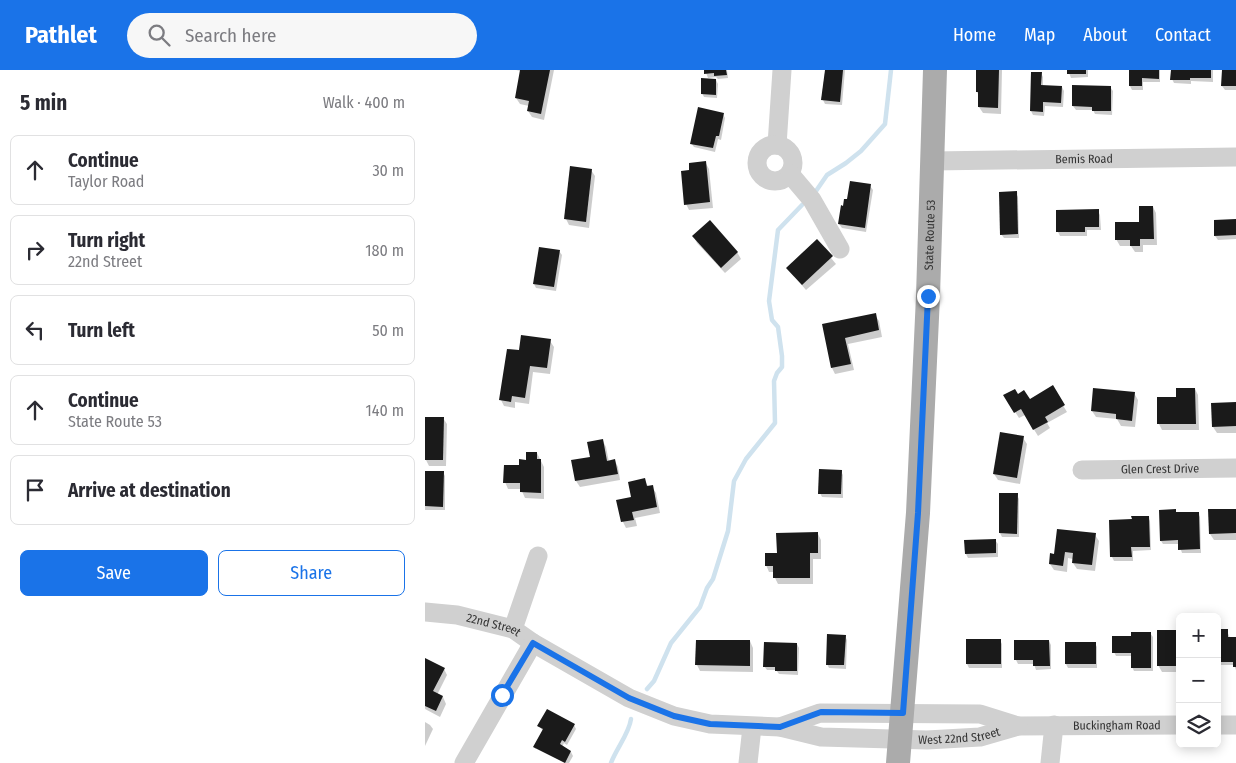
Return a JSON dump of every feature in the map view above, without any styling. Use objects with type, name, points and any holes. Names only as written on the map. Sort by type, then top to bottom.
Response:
[{"type":"main road","name":"State Route 53","points":[[898,763],[918,503],[928,296],[935,70]]},
{"type":"street","points":[[777,145],[782,70]]},
{"type":"street","points":[[777,145],[790,152],[793,161],[790,174],[778,181],[770,181],[759,172],[757,161],[759,154],[767,147],[777,145]]},
{"type":"street","name":"Bemis Road","points":[[932,162],[1236,157]]},
{"type":"street","points":[[790,174],[812,200],[840,249]]},
{"type":"street","name":"Glen Crest Drive","points":[[1082,470],[1236,468]]},
{"type":"street","points":[[513,629],[538,556]]},
{"type":"street","name":"22nd Street","points":[[425,612],[457,615],[513,629],[533,643],[629,698],[658,711],[683,718],[710,724],[780,727],[821,738],[901,739]]},
{"type":"street","points":[[464,763],[533,643]]},
{"type":"street","name":"22nd Street","points":[[780,727],[821,712],[903,713]]},
{"type":"street","name":"West 22nd Street","points":[[903,713],[980,714],[1018,726]]},
{"type":"street","points":[[1050,763],[1054,725]]},
{"type":"street","name":"West 22nd Street","points":[[901,739],[981,737],[1018,726],[1054,725]]},
{"type":"street","name":"Buckingham Road","points":[[1054,725],[1176,725]]},
{"type":"street","points":[[1221,725],[1236,725]]},
{"type":"street","points":[[748,763],[752,727]]},
{"type":"building","points":[[520,70],[550,70],[541,114],[527,111],[529,101],[515,98]]},
{"type":"building","points":[[704,70],[726,70],[727,75],[714,76],[714,73],[704,74]]},
{"type":"building","points":[[825,70],[843,70],[840,102],[821,100]]},
{"type":"building","points":[[976,70],[999,70],[998,108],[978,107]]},
{"type":"building","points":[[1067,70],[1086,70],[1086,74],[1067,74]]},
{"type":"building","points":[[1129,70],[1159,70],[1159,79],[1142,78],[1142,86],[1129,86]]},
{"type":"building","points":[[1171,70],[1211,70],[1211,78],[1170,80]]},
{"type":"building","points":[[1222,70],[1236,70],[1236,86],[1221,86]]},
{"type":"building","points":[[1031,72],[1042,72],[1041,85],[1062,86],[1061,103],[1043,102],[1043,112],[1030,111]]},
{"type":"building","points":[[701,78],[716,79],[716,95],[701,94]]},
{"type":"building","points":[[1072,85],[1111,86],[1111,111],[1092,111],[1092,107],[1072,106]]},
{"type":"building","points":[[698,107],[724,113],[719,136],[716,136],[713,148],[690,144]]},
{"type":"building","points":[[706,161],[710,202],[684,205],[681,171],[689,170],[689,163]]},
{"type":"building","points":[[570,166],[592,169],[586,222],[564,219]]},
{"type":"building","points":[[850,181],[871,184],[865,228],[838,224],[841,205],[843,206],[844,199],[847,199]]},
{"type":"building","points":[[1017,191],[1018,234],[1000,235],[999,192]]},
{"type":"building","points":[[1139,206],[1153,206],[1154,239],[1140,239],[1140,246],[1130,246],[1130,240],[1115,240],[1115,222],[1139,222]]},
{"type":"building","points":[[1099,209],[1099,227],[1085,227],[1085,232],[1056,232],[1056,210]]},
{"type":"building","points":[[1236,219],[1236,235],[1214,236],[1214,220]]},
{"type":"building","points":[[710,220],[738,252],[721,268],[692,236]]},
{"type":"building","points":[[817,239],[833,256],[802,285],[786,268]]},
{"type":"building","points":[[539,247],[560,250],[554,287],[533,284]]},
{"type":"building","points":[[876,313],[879,330],[845,338],[851,364],[831,368],[822,324]]},
{"type":"building","points":[[521,335],[551,339],[547,368],[530,366],[525,398],[512,396],[511,402],[499,400],[507,349],[519,350]]},
{"type":"building","points":[[1053,385],[1065,405],[1045,417],[1048,422],[1033,430],[1021,409],[1014,413],[1003,395],[1015,389],[1018,394],[1024,390],[1030,399]]},
{"type":"building","points":[[1093,388],[1135,392],[1132,421],[1116,419],[1116,414],[1091,411]]},
{"type":"building","points":[[1176,388],[1195,388],[1196,424],[1157,424],[1157,397],[1176,397]]},
{"type":"building","points":[[1236,402],[1236,426],[1212,427],[1211,403]]},
{"type":"building","points":[[425,417],[444,417],[443,460],[425,460]]},
{"type":"building","points":[[1000,432],[1024,436],[1017,478],[993,474]]},
{"type":"building","points":[[603,439],[607,461],[615,459],[618,474],[575,481],[571,460],[590,457],[587,442]]},
{"type":"building","points":[[526,452],[537,452],[537,459],[541,459],[541,493],[520,492],[520,483],[503,483],[504,465],[519,465],[519,459],[526,460]]},
{"type":"building","points":[[819,469],[842,470],[841,494],[818,494]]},
{"type":"building","points":[[425,471],[444,471],[443,507],[425,506]]},
{"type":"building","points":[[645,478],[647,486],[653,485],[657,507],[632,512],[634,520],[621,522],[616,500],[631,497],[628,482]]},
{"type":"building","points":[[999,493],[1018,493],[1017,534],[999,533]]},
{"type":"building","points":[[1176,509],[1176,512],[1199,512],[1200,549],[1178,550],[1178,540],[1160,541],[1159,510]]},
{"type":"building","points":[[1208,509],[1236,509],[1236,533],[1209,534]]},
{"type":"building","points":[[1131,516],[1149,516],[1150,547],[1131,547],[1132,557],[1110,557],[1109,520],[1132,519]]},
{"type":"building","points":[[1057,529],[1096,533],[1092,565],[1072,563],[1073,553],[1065,552],[1063,566],[1049,564],[1050,553],[1054,554]]},
{"type":"building","points":[[818,532],[818,553],[810,553],[810,578],[773,578],[773,566],[765,566],[765,553],[777,553],[776,533]]},
{"type":"building","points":[[996,539],[996,553],[965,554],[964,540]]},
{"type":"building","points":[[1221,629],[1228,629],[1228,637],[1236,637],[1236,667],[1233,667],[1233,662],[1221,662]]},
{"type":"building","points":[[1157,630],[1176,630],[1176,666],[1157,666]]},
{"type":"building","points":[[1131,632],[1151,632],[1151,668],[1131,668],[1131,653],[1112,653],[1112,636],[1131,636]]},
{"type":"building","points":[[827,634],[846,635],[844,665],[826,665]]},
{"type":"building","points":[[966,639],[1001,639],[1001,664],[966,664]]},
{"type":"building","points":[[696,640],[750,640],[750,666],[695,665]]},
{"type":"building","points":[[1014,640],[1049,640],[1050,666],[1033,666],[1033,660],[1014,660]]},
{"type":"building","points":[[764,642],[797,643],[797,671],[775,671],[775,667],[763,667]]},
{"type":"building","points":[[1065,642],[1096,642],[1096,664],[1065,664]]},
{"type":"building","points":[[425,658],[445,668],[433,691],[443,696],[436,711],[425,706]]},
{"type":"building","points":[[547,709],[575,724],[565,742],[562,740],[560,744],[571,751],[565,763],[533,747],[543,729],[537,726]]},
{"type":"waterway","points":[[816,191],[827,175],[861,151],[885,124],[891,70]]},
{"type":"waterway","points":[[647,689],[654,681],[671,643],[700,607],[707,588],[713,579],[728,531],[734,481],[746,459],[775,423],[774,381],[782,367],[782,356],[778,327],[772,320],[769,301],[778,230],[802,205]]},
{"type":"waterway","points":[[611,763],[628,730],[631,719]]},
{"type":"route","points":[[502,695],[533,643],[629,698],[658,711],[710,724],[780,727],[821,712],[903,713],[918,513],[928,296]]}]
